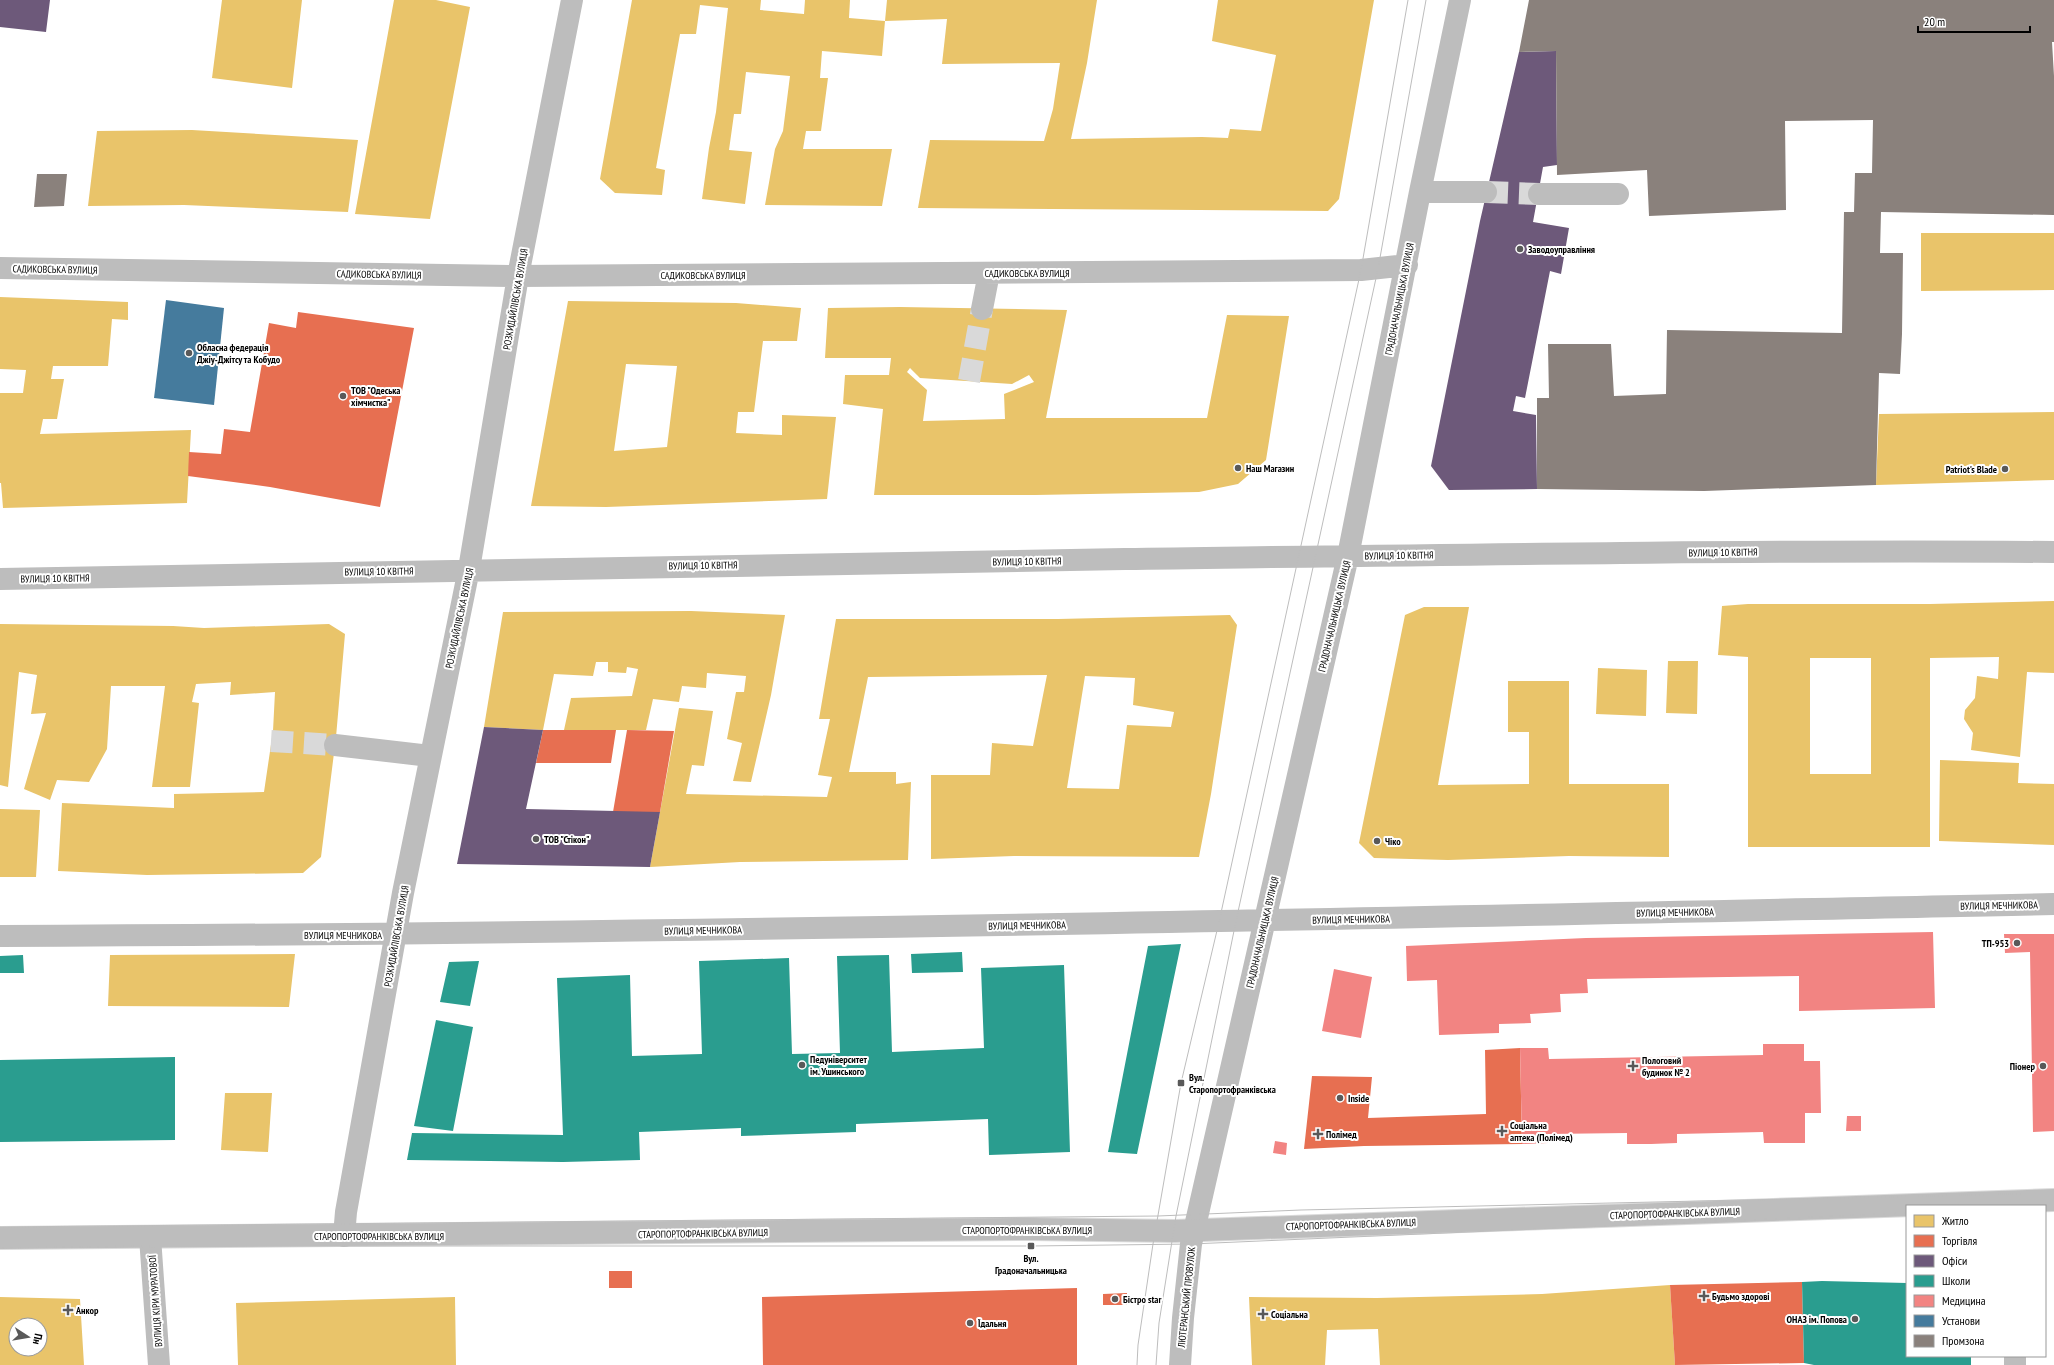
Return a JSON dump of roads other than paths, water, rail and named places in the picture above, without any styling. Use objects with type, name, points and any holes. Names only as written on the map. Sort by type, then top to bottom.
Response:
[{"type":"street","name":"РОЗКИДАЙЛІВСЬКА ВУЛИЦЯ","points":[[344,1236],[346,1212],[396,934],[430,756],[469,569],[518,276],[572,0]]},
{"type":"street","name":"ГРАДОНАЧАЛЬНИЦЬКА ВУЛИЦЯ","points":[[1194,1230],[1348,556],[1420,192],[1460,0]]},
{"type":"street","points":[[1420,192],[1486,192]]},
{"type":"street","points":[[1539,194],[1618,194]]},
{"type":"street","name":"САДИКОВСЬКА ВУЛИЦЯ","points":[[0,268],[518,276],[1361,270],[1406,265]]},
{"type":"street","points":[[982,309],[989,273]]},
{"type":"street","name":"ВУЛИЦЯ 10 КВІТНЯ","points":[[0,579],[469,569],[1348,556],[1842,550],[2054,552]]},
{"type":"street","points":[[335,745],[430,756]]},
{"type":"street","name":"ВУЛИЦЯ МЕЧНИКОВА","points":[[0,936],[396,934],[1265,921],[2054,904]]},
{"type":"street","name":"СТАРОПОРТОФРАНКІВСЬКА ВУЛИЦЯ","points":[[1966,1205],[2028,1203],[2054,1200]]},
{"type":"street","name":"СТАРОПОРТОФРАНКІВСЬКА ВУЛИЦЯ","points":[[0,1238],[1022,1229],[1194,1230],[1906,1207]]},
{"type":"street","name":"ЛЮТЕРАНСЬКИЙ ПРОВУЛОК","points":[[1180,1365],[1183,1318],[1194,1230]]},
{"type":"street","name":"ВУЛИЦЯ КІРИ МУРАТОВОЇ","points":[[150,1237],[159,1365]]},
{"type":"tunnel","points":[[1486,192],[1539,194]]},
{"type":"tunnel","points":[[969,381],[982,309]]},
{"type":"tunnel","points":[[271,741],[335,745]]},
{"type":"tram line","points":[[1137,1365],[1138,1345],[1153,1244],[1181,1083],[1219,922],[1361,270],[1408,0]]},
{"type":"tram line","points":[[1156,1365],[1159,1323],[1176,1216],[1236,921],[1378,269],[1426,0]]},
{"type":"tram line","points":[[0,1227],[1158,1216],[1301,1210],[2054,1193]]},
{"type":"tram line","points":[[2046,1207],[2054,1207]]},
{"type":"tram line","points":[[0,1248],[151,1246],[1031,1246],[1191,1244],[1906,1213]]},
{"type":"place","name":"Заводоуправління","points":[[1520,249]]},
{"type":"place","name":"Обласна федерація Джіу-Джітсу та Кобудо","points":[[189,353]]},
{"type":"place","name":"ТОВ \"Одеська хімчистка\"","points":[[343,396]]},
{"type":"place","name":"Наш Магазин","points":[[1238,468]]},
{"type":"place","name":"Patriot's Blade","points":[[2005,469]]},
{"type":"place","name":"ТОВ \"Стікон\"","points":[[536,839]]},
{"type":"place","name":"Чіко","points":[[1377,841]]},
{"type":"place","name":"ТП-953","points":[[2017,943]]},
{"type":"place","name":"Педуніверситет ім. Ушинського","points":[[802,1065]]},
{"type":"place","name":"Пологовий будинок № 2","points":[[1633,1066]]},
{"type":"place","name":"Піонер","points":[[2043,1066]]},
{"type":"place","name":"Вул. Старопортофранківська","points":[[1181,1083]]},
{"type":"place","name":"Inside","points":[[1340,1098]]},
{"type":"place","name":"Соціальна аптека (Полімед)","points":[[1502,1131]]},
{"type":"place","name":"Полімед","points":[[1318,1134]]},
{"type":"place","name":"Вул. Градоначальницька","points":[[1031,1246]]},
{"type":"place","name":"Будьмо здорові","points":[[1704,1296]]},
{"type":"place","name":"Бістро star","points":[[1115,1299]]},
{"type":"place","name":"Анкор","points":[[68,1310]]},
{"type":"place","name":"Соціальна","points":[[1263,1314]]},
{"type":"place","name":"ОНАЗ ім. Попова","points":[[1855,1319]]},
{"type":"place","name":"Їдальня","points":[[970,1323]]}]
